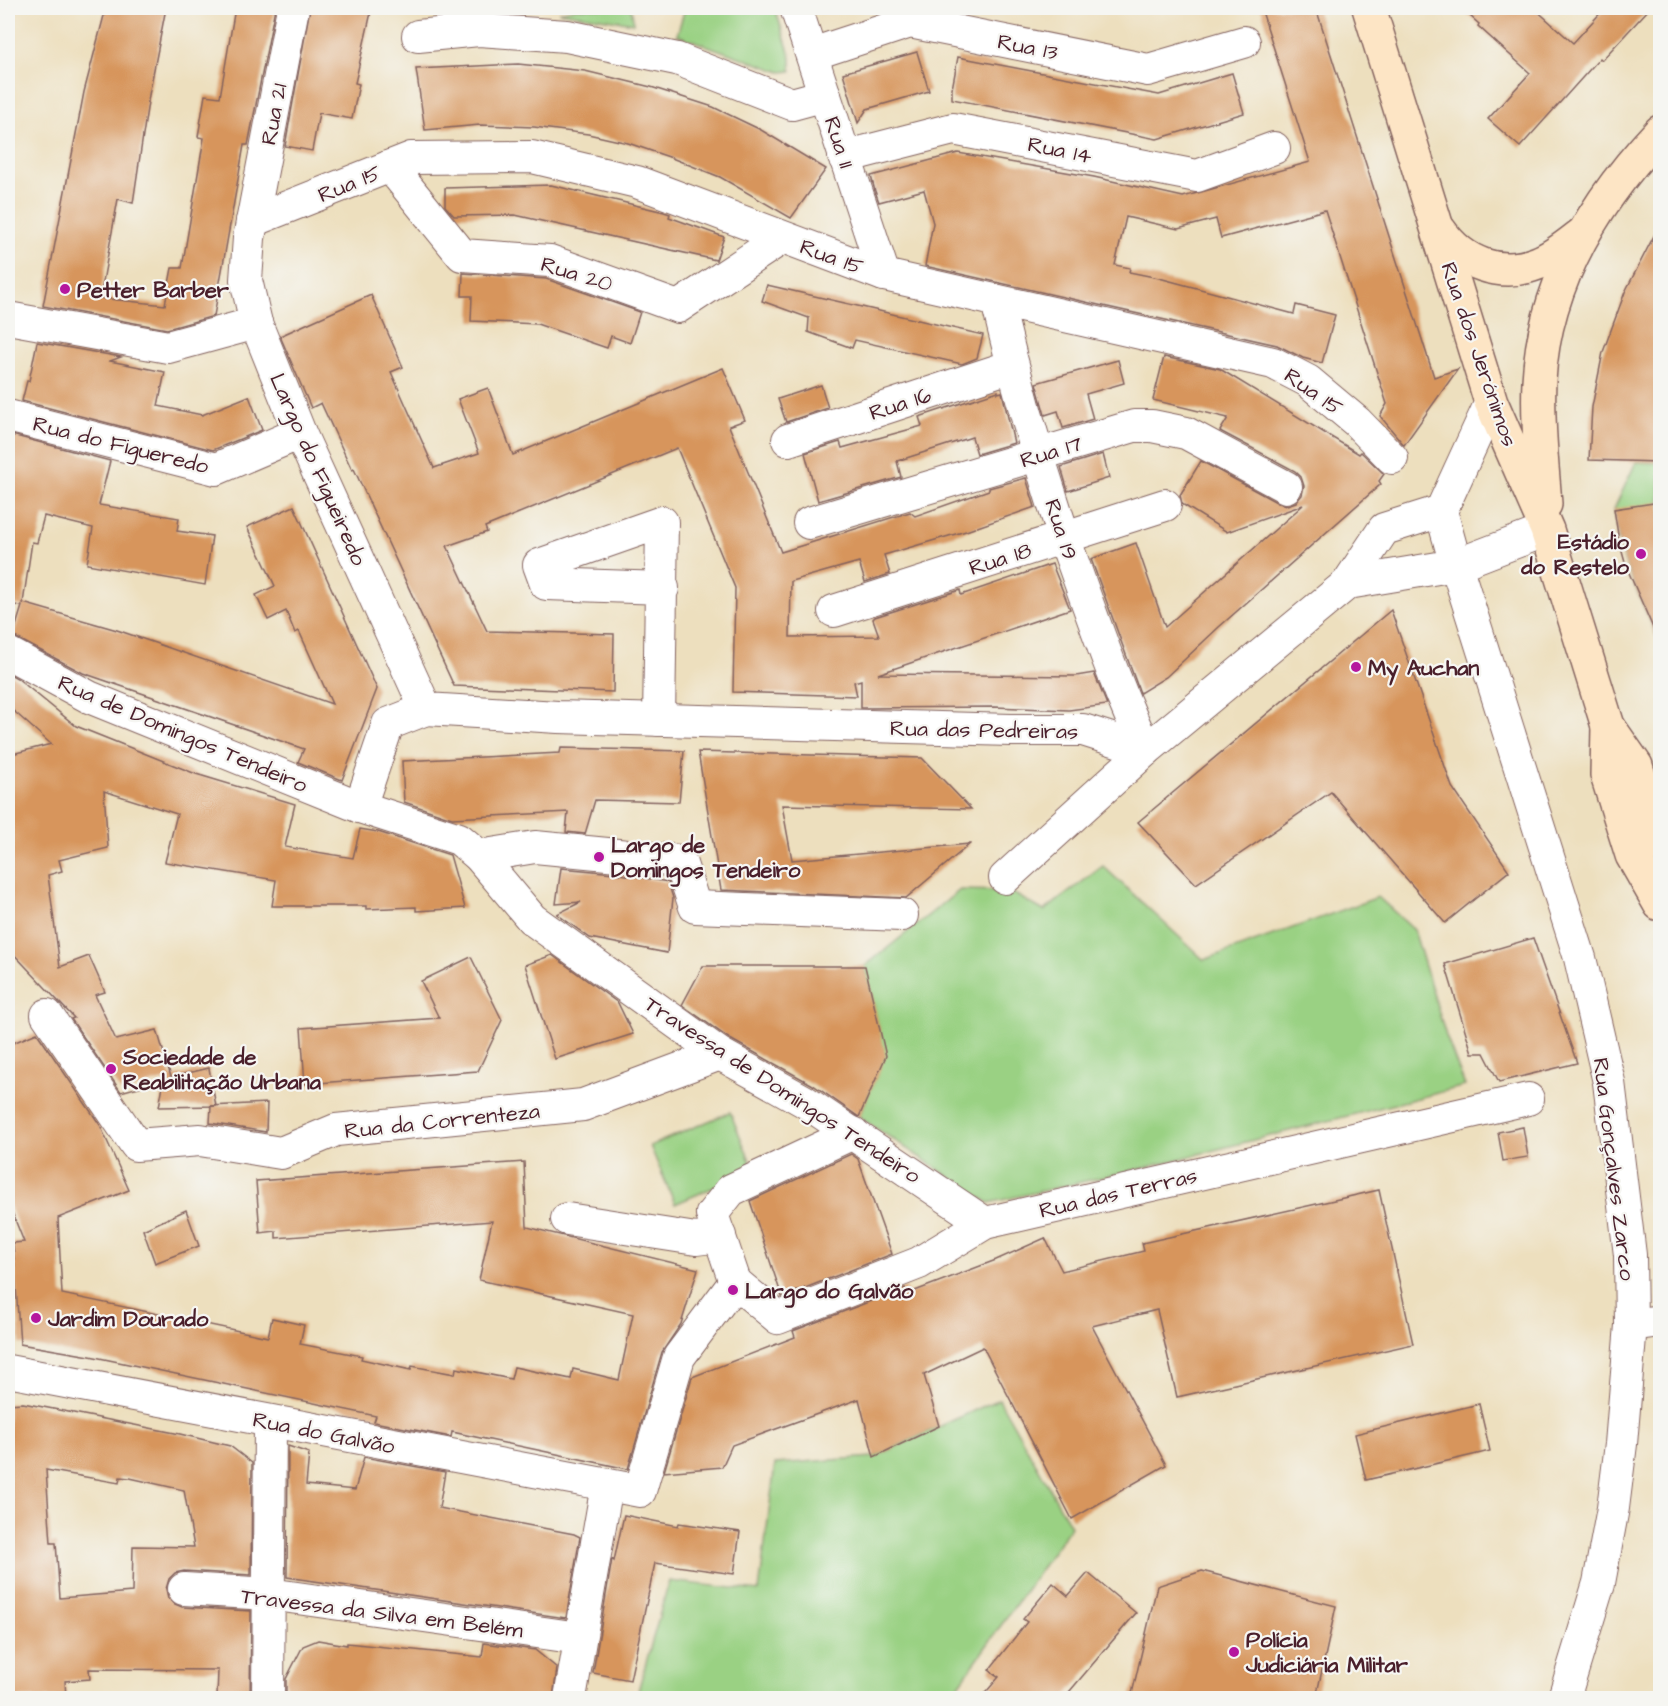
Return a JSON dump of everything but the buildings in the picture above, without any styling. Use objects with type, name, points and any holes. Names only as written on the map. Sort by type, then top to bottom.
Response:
[{"type":"main road","name":"Rua dos Jerónimos","points":[[1369,8],[1491,402],[1546,530]]},
{"type":"main road","name":"Rua dos Jerónimos","points":[[1546,530],[1539,411],[1542,351],[1546,326],[1567,265],[1583,234],[1611,192],[1660,132]]},
{"type":"main road","name":"Rua dos Jerónimos","points":[[1437,227],[1447,241],[1461,254],[1475,262],[1505,270],[1517,270],[1540,263],[1583,234]]},
{"type":"main road","points":[[1546,530],[1608,726],[1636,766],[1660,846]]},
{"type":"main road","points":[[1608,726],[1607,775],[1632,855],[1660,904]]},
{"type":"street","name":"Rua 21","points":[[252,221],[293,8]]},
{"type":"street","name":"Rua 11","points":[[796,8],[884,276]]},
{"type":"street","name":"Rua 13","points":[[812,54],[910,22],[1149,70],[1244,42]]},
{"type":"street","points":[[418,36],[479,30],[567,36],[677,59],[792,104],[825,95]]},
{"type":"street","name":"Rua 14","points":[[844,157],[953,129],[1197,176],[1274,148]]},
{"type":"street","name":"Rua 15","points":[[252,221],[411,158],[532,157],[637,182],[884,276],[1273,363],[1308,381],[1357,422],[1392,458]]},
{"type":"street","name":"Rua 20","points":[[390,166],[462,255],[550,261],[678,307],[782,238]]},
{"type":"street","name":"Largo do Figueiredo","points":[[252,221],[246,280],[256,323],[300,433],[426,709]]},
{"type":"street","name":"Rua 19","points":[[997,301],[1012,366],[1064,537],[1125,707],[1146,750]]},
{"type":"street","points":[[8,318],[168,346],[256,323]]},
{"type":"street","name":"Rua 16","points":[[788,440],[1012,366]]},
{"type":"street","points":[[1005,878],[1146,750],[1348,583],[1384,529],[1441,511],[1491,402]]},
{"type":"street","name":"Rua do Figueredo","points":[[8,416],[216,469],[300,433]]},
{"type":"street","name":"Rua 17","points":[[809,523],[1134,426],[1152,426],[1186,433],[1286,487]]},
{"type":"street","name":"Rua 18","points":[[834,611],[1165,505]]},
{"type":"street","name":"Rua Gonçalves Zarco","points":[[1441,511],[1580,958],[1609,1082],[1630,1255],[1646,1323],[1621,1444],[1606,1551],[1599,1583],[1564,1698]]},
{"type":"street","points":[[1348,583],[1456,565],[1546,530]]},
{"type":"street","points":[[659,720],[663,588]]},
{"type":"street","name":"Rua de Domingos Tendeiro","points":[[8,653],[89,697],[360,807]]},
{"type":"street","points":[[426,709],[388,724],[360,807],[459,838],[479,856],[535,847],[680,861],[695,907],[902,915]]},
{"type":"street","name":"Rua das Pedreiras","points":[[426,709],[558,717],[1083,730],[1146,750]]},
{"type":"street","name":"Travessa de Domingos Tendeiro","points":[[479,856],[532,919],[720,1054],[804,1101],[985,1223]]},
{"type":"street","name":"Rua da Correnteza","points":[[47,1016],[136,1144],[200,1140],[281,1153],[336,1130],[583,1105],[720,1054]]},
{"type":"street","name":"Rua das Terras","points":[[735,1282],[778,1318],[919,1263],[985,1223],[1528,1099]]},
{"type":"street","points":[[735,1282],[712,1214],[730,1190],[853,1133]]},
{"type":"street","points":[[567,1219],[696,1239],[720,1236]]},
{"type":"street","name":"Rua do Galvão","points":[[8,1371],[640,1491],[679,1357],[735,1282]]},
{"type":"street","points":[[268,1698],[270,1422]]},
{"type":"street","points":[[570,1698],[607,1485]]},
{"type":"street","name":"Travessa da Silva em Belém","points":[[184,1589],[269,1594],[579,1638]]},
{"type":"green space","points":[[576,8],[631,8],[634,23],[559,12]]},
{"type":"green space","points":[[685,8],[775,8],[791,58],[791,71],[781,72],[677,35]]},
{"type":"green space","name":"Estádio do Restelo","points":[[1636,462],[1660,463],[1660,644],[1626,566],[1614,509]]},
{"type":"green space","points":[[1103,866],[1204,960],[1378,897],[1414,930],[1446,1036],[1465,1086],[1148,1167],[989,1203],[859,1117],[885,1056],[865,966],[960,890],[1009,891],[1044,911]]},
{"type":"green space","points":[[730,1112],[754,1170],[675,1204],[650,1146]]},
{"type":"green space","points":[[999,1399],[1071,1526],[950,1698],[636,1698],[669,1581],[759,1591],[775,1464],[874,1457]]},
{"type":"place","name":"Petter Barber","points":[[65,289]]},
{"type":"place","name":"Estádio do Restelo","points":[[1641,554]]},
{"type":"place","name":"My Auchan","points":[[1356,667]]},
{"type":"place","name":"Largo de Domingos Tendeiro","points":[[599,857]]},
{"type":"place","name":"Sociedade de Reabilitação Urbana","points":[[111,1069]]},
{"type":"place","name":"Largo do Galvão","points":[[733,1290]]},
{"type":"place","name":"Jardim Dourado","points":[[36,1318]]},
{"type":"place","name":"Polícia Judiciária Militar","points":[[1234,1652]]}]
